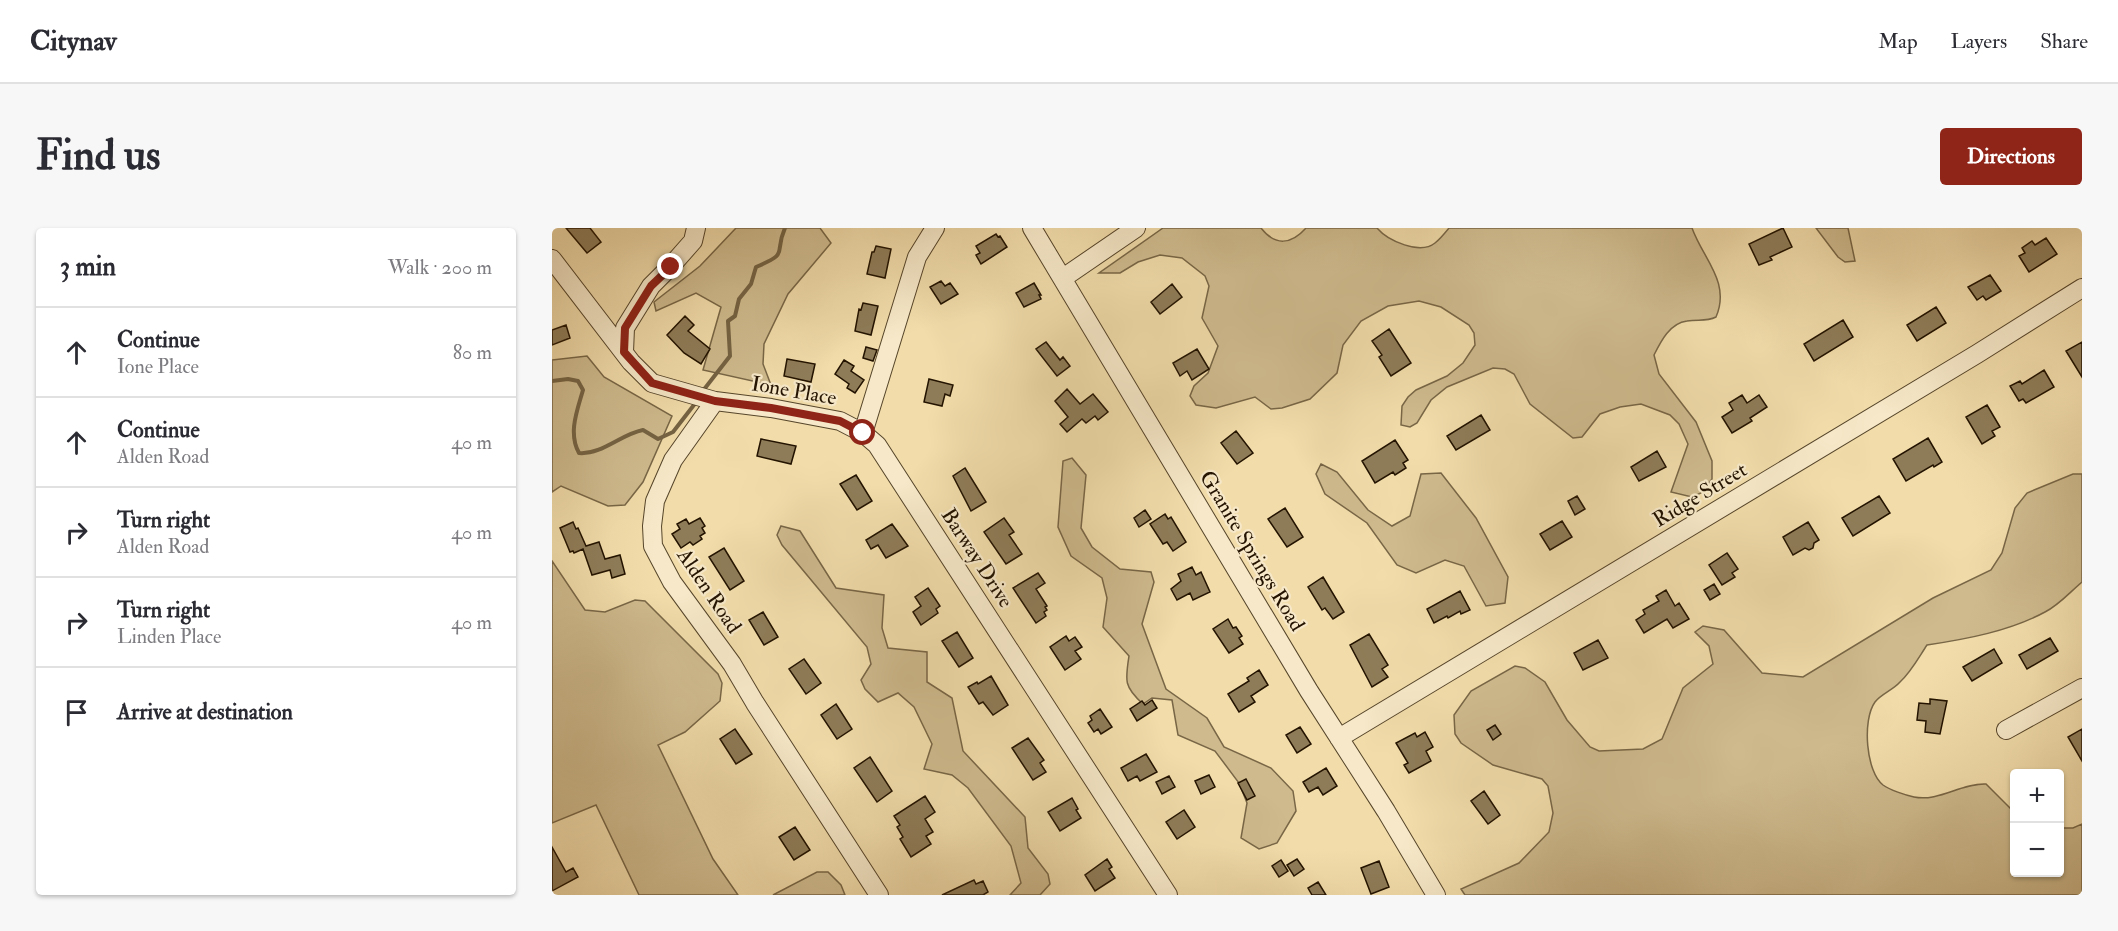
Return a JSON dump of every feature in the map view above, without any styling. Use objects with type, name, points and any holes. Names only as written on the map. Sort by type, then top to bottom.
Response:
[{"type":"street","points":[[624,352],[625,328],[651,286],[693,241],[696,228]]},
{"type":"street","points":[[863,433],[917,257],[935,228]]},
{"type":"street","name":"Granite Springs Road","points":[[1032,228],[1309,691],[1436,895]]},
{"type":"street","points":[[1063,278],[1136,228]]},
{"type":"street","points":[[552,259],[624,352],[652,383],[715,401]]},
{"type":"street","name":"Ridge Street","points":[[1339,738],[1967,360],[2082,288]]},
{"type":"street","name":"Ione Place","points":[[715,401],[771,408],[840,421],[863,433]]},
{"type":"street","name":"Alden Road","points":[[715,401],[673,460],[656,501],[652,526],[653,546],[672,582],[732,664],[754,703],[879,895]]},
{"type":"street","name":"Barway Drive","points":[[863,433],[877,446],[1168,895]]},
{"type":"street","points":[[2006,730],[2082,688]]},
{"type":"shaded area","points":[[736,228],[820,228],[831,243],[788,294],[764,344],[763,364],[771,385],[703,370],[721,307],[696,293],[656,311],[654,302],[700,266]]},
{"type":"shaded area","points":[[1163,228],[1261,228],[1272,238],[1283,241],[1295,238],[1306,228],[1377,228],[1396,242],[1421,248],[1435,243],[1449,228],[1692,228],[1714,271],[1720,293],[1720,304],[1716,317],[1712,319],[1681,322],[1676,325],[1667,334],[1654,355],[1659,374],[1696,422],[1712,461],[1712,479],[1701,493],[1692,497],[1671,492],[1688,444],[1679,424],[1670,415],[1641,404],[1620,407],[1600,414],[1582,437],[1573,438],[1530,404],[1514,374],[1505,369],[1493,368],[1447,387],[1431,400],[1417,423],[1410,427],[1401,425],[1402,406],[1408,397],[1416,390],[1447,376],[1463,363],[1475,345],[1474,333],[1469,325],[1441,307],[1419,301],[1388,306],[1361,321],[1343,345],[1337,373],[1310,399],[1271,409],[1255,397],[1216,408],[1196,405],[1190,396],[1194,386],[1208,373],[1218,346],[1202,318],[1209,286],[1205,276],[1182,258],[1160,255],[1138,262],[1120,273],[1099,273]]},
{"type":"shaded area","points":[[1816,228],[1848,228],[1855,261],[1845,262],[1838,257]]},
{"type":"shaded area","points":[[587,356],[604,377],[672,416],[643,482],[625,505],[608,506],[561,486],[552,492],[552,360]]},
{"type":"shaded area","points":[[1072,458],[1086,475],[1081,528],[1092,547],[1120,569],[1151,572],[1154,582],[1142,624],[1166,689],[1207,718],[1224,747],[1271,768],[1293,791],[1296,811],[1277,843],[1259,849],[1241,838],[1247,803],[1239,783],[1215,751],[1178,735],[1172,700],[1152,698],[1143,704],[1129,688],[1127,672],[1129,656],[1103,627],[1107,598],[1102,578],[1071,556],[1058,527],[1063,461]]},
{"type":"shaded area","points":[[1321,464],[1337,472],[1368,510],[1392,526],[1410,516],[1421,474],[1441,473],[1476,518],[1508,577],[1505,603],[1486,606],[1464,566],[1445,560],[1416,573],[1397,565],[1367,523],[1325,494],[1316,474]]},
{"type":"shaded area","points":[[2073,474],[2082,474],[2082,582],[2055,606],[2032,619],[1988,633],[1927,645],[1904,678],[1875,702],[1868,721],[1868,745],[1877,778],[1883,785],[1910,796],[1932,797],[1968,786],[1986,784],[2010,808],[2010,877],[2064,877],[2064,828],[2073,828],[2082,824],[2082,895],[1465,895],[1461,889],[1519,863],[1549,832],[1553,813],[1548,786],[1542,779],[1493,765],[1461,743],[1455,734],[1454,715],[1471,691],[1515,666],[1525,668],[1545,682],[1567,720],[1590,747],[1599,751],[1643,749],[1662,739],[1683,688],[1713,664],[1709,646],[1695,632],[1703,626],[1724,630],[1762,673],[1803,677],[1933,598],[1991,570],[2002,553],[2015,508],[2027,493]]},
{"type":"shaded area","points":[[781,526],[800,531],[836,588],[884,595],[882,628],[888,648],[927,652],[927,682],[952,698],[963,751],[1025,817],[1028,848],[1048,874],[1050,884],[1040,895],[1010,895],[1021,883],[1011,846],[968,788],[952,775],[924,769],[932,744],[914,707],[898,693],[878,702],[865,689],[861,680],[871,664],[867,647],[782,545],[777,535]]},
{"type":"shaded area","points":[[552,561],[585,610],[605,612],[635,600],[645,601],[718,674],[722,683],[720,701],[685,732],[658,745],[713,859],[738,895],[639,895],[596,805],[552,823]]},
{"type":"shaded area","points":[[817,872],[828,872],[841,885],[845,895],[773,895]]},
{"type":"building","points":[[566,228],[590,228],[601,242],[587,253]]},
{"type":"building","points":[[1783,228],[1792,247],[1770,257],[1772,260],[1759,265],[1749,244]]},
{"type":"building","points":[[996,234],[1007,247],[981,264],[976,255],[980,253],[976,246]]},
{"type":"building","points":[[2046,238],[2057,254],[2029,272],[2019,256],[2025,253],[2022,248],[2032,241],[2035,245]]},
{"type":"building","points":[[876,246],[891,249],[885,278],[867,274],[872,252]]},
{"type":"building","points":[[1990,275],[2001,291],[1986,300],[1983,296],[1977,300],[1968,287]]},
{"type":"building","points":[[941,281],[945,286],[950,283],[958,294],[941,304],[930,287]]},
{"type":"building","points":[[1034,283],[1041,299],[1024,307],[1016,293]]},
{"type":"building","points":[[1172,284],[1182,297],[1160,314],[1151,302]]},
{"type":"building","points":[[863,303],[878,306],[871,335],[855,331],[859,309],[861,310]]},
{"type":"building","points":[[1936,307],[1946,323],[1917,341],[1907,325]]},
{"type":"building","points":[[685,316],[694,325],[688,331],[710,349],[701,364],[684,353],[667,335]]},
{"type":"building","points":[[1843,320],[1853,337],[1814,361],[1804,344]]},
{"type":"building","points":[[566,325],[570,338],[552,345],[552,330]]},
{"type":"building","points":[[1389,329],[1411,363],[1391,376],[1379,357],[1382,355],[1372,341]]},
{"type":"building","points":[[1046,342],[1060,360],[1063,357],[1070,366],[1057,376],[1036,349]]},
{"type":"building","points":[[2082,342],[2082,377],[2066,351]]},
{"type":"building","points":[[866,347],[877,350],[873,361],[863,358]]},
{"type":"building","points":[[1197,349],[1209,369],[1192,380],[1187,371],[1180,376],[1173,363]]},
{"type":"building","points":[[787,359],[815,364],[811,382],[784,376]]},
{"type":"building","points":[[844,360],[854,366],[851,371],[864,380],[855,393],[847,388],[849,384],[835,374]]},
{"type":"building","points":[[2044,370],[2054,387],[2026,403],[2023,399],[2019,401],[2010,386],[2020,381],[2022,384]]},
{"type":"building","points":[[929,379],[953,385],[950,396],[945,394],[942,406],[924,402]]},
{"type":"building","points":[[1067,389],[1080,404],[1093,394],[1108,412],[1098,420],[1095,416],[1086,423],[1082,419],[1067,432],[1060,424],[1068,417],[1055,401]]},
{"type":"building","points":[[1742,395],[1747,403],[1759,395],[1767,407],[1750,418],[1752,421],[1732,433],[1722,417],[1733,410],[1729,403]]},
{"type":"building","points":[[1987,405],[2000,427],[1992,431],[1995,436],[1982,444],[1966,417]]},
{"type":"building","points":[[1481,415],[1490,430],[1456,450],[1447,436]]},
{"type":"building","points":[[1236,431],[1253,453],[1237,464],[1221,443]]},
{"type":"building","points":[[1928,438],[1942,462],[1906,481],[1893,459]]},
{"type":"building","points":[[761,439],[796,446],[791,464],[757,456]]},
{"type":"building","points":[[1395,440],[1408,460],[1403,463],[1406,468],[1395,475],[1393,472],[1375,483],[1362,461]]},
{"type":"building","points":[[1657,451],[1666,467],[1639,481],[1631,467]]},
{"type":"building","points":[[965,468],[986,502],[971,511],[953,476]]},
{"type":"building","points":[[856,475],[872,501],[857,510],[840,484]]},
{"type":"building","points":[[1577,496],[1585,509],[1575,515],[1568,501]]},
{"type":"building","points":[[1879,496],[1890,513],[1853,536],[1842,518]]},
{"type":"building","points":[[1285,508],[1303,537],[1287,547],[1268,519]]},
{"type":"building","points":[[1145,510],[1151,519],[1139,527],[1134,518]]},
{"type":"building","points":[[1165,514],[1168,519],[1171,517],[1186,542],[1173,551],[1167,542],[1163,544],[1150,524]]},
{"type":"building","points":[[700,518],[705,526],[702,528],[705,533],[700,536],[702,539],[693,545],[690,542],[681,548],[672,534],[680,529],[677,524],[686,519],[689,524]]},
{"type":"building","points":[[1004,518],[1014,532],[1009,535],[1022,554],[1006,564],[984,532]]},
{"type":"building","points":[[1562,521],[1572,537],[1550,550],[1540,534]]},
{"type":"building","points":[[573,522],[586,546],[599,542],[605,559],[620,555],[625,574],[612,578],[610,570],[592,575],[583,549],[574,553],[570,552],[560,528]]},
{"type":"building","points":[[1808,522],[1819,540],[1814,543],[1813,548],[1809,550],[1805,548],[1793,555],[1783,537]]},
{"type":"building","points":[[892,524],[908,546],[886,558],[878,545],[871,549],[866,540]]},
{"type":"building","points":[[724,548],[744,581],[730,590],[709,557]]},
{"type":"building","points":[[1727,553],[1738,569],[1732,573],[1735,577],[1722,585],[1709,565]]},
{"type":"building","points":[[1192,567],[1196,575],[1201,572],[1210,592],[1193,600],[1190,593],[1177,600],[1171,589],[1181,581],[1178,574]]},
{"type":"building","points":[[1038,573],[1045,583],[1036,589],[1047,606],[1045,607],[1047,610],[1044,612],[1046,616],[1036,623],[1013,588]]},
{"type":"building","points":[[1323,577],[1344,612],[1333,619],[1325,608],[1322,610],[1308,587]]},
{"type":"building","points":[[1714,584],[1720,594],[1710,600],[1704,590]]},
{"type":"building","points":[[928,588],[940,606],[936,609],[938,613],[921,625],[913,612],[921,606],[915,597]]},
{"type":"building","points":[[1666,590],[1675,606],[1679,603],[1689,619],[1673,628],[1667,619],[1644,633],[1636,620],[1645,614],[1643,610],[1659,601],[1656,596]]},
{"type":"building","points":[[1460,591],[1470,610],[1461,614],[1460,611],[1434,623],[1427,609]]},
{"type":"building","points":[[763,612],[778,637],[764,645],[749,620]]},
{"type":"building","points":[[1228,619],[1233,628],[1236,627],[1242,636],[1239,638],[1243,644],[1229,653],[1213,629]]},
{"type":"building","points":[[957,632],[973,658],[959,667],[942,641]]},
{"type":"building","points":[[1369,634],[1388,665],[1382,669],[1388,677],[1372,687],[1350,645]]},
{"type":"building","points":[[1066,636],[1069,641],[1075,637],[1082,647],[1075,651],[1081,659],[1065,670],[1050,647]]},
{"type":"building","points":[[2050,638],[2058,651],[2027,669],[2019,655]]},
{"type":"building","points":[[1598,640],[1608,658],[1583,670],[1574,653]]},
{"type":"building","points":[[1994,649],[2002,663],[1972,681],[1963,667]]},
{"type":"building","points":[[804,659],[821,683],[806,694],[789,669]]},
{"type":"building","points":[[1259,670],[1268,685],[1251,696],[1255,702],[1239,712],[1228,694],[1249,681],[1247,678]]},
{"type":"building","points":[[991,676],[1008,705],[993,715],[983,702],[979,704],[968,687]]},
{"type":"building","points":[[1930,699],[1947,701],[1940,734],[1925,732],[1926,721],[1917,720],[1919,703],[1930,704]]},
{"type":"building","points":[[1152,700],[1157,708],[1137,721],[1130,709],[1142,701],[1145,705]]},
{"type":"building","points":[[836,704],[852,729],[837,739],[821,715]]},
{"type":"building","points":[[1100,709],[1112,727],[1101,734],[1098,729],[1094,732],[1088,723],[1092,720],[1090,716]]},
{"type":"building","points":[[1495,725],[1501,734],[1493,740],[1487,730]]},
{"type":"building","points":[[1300,727],[1311,744],[1297,753],[1286,735]]},
{"type":"building","points":[[735,729],[752,754],[736,764],[720,739]]},
{"type":"building","points":[[2082,729],[2082,761],[2068,737]]},
{"type":"building","points":[[1425,732],[1433,747],[1426,751],[1431,761],[1409,773],[1404,765],[1408,763],[1396,743],[1415,733],[1417,737]]},
{"type":"building","points":[[1028,738],[1044,760],[1040,763],[1046,772],[1033,780],[1012,748]]},
{"type":"building","points":[[1146,754],[1157,772],[1140,781],[1137,776],[1128,781],[1121,768]]},
{"type":"building","points":[[870,757],[892,791],[877,802],[854,768]]},
{"type":"building","points":[[1326,768],[1337,786],[1323,795],[1318,787],[1309,792],[1303,782]]},
{"type":"building","points":[[1209,775],[1215,787],[1201,794],[1195,781]]},
{"type":"building","points":[[1169,776],[1175,787],[1162,794],[1156,782]]},
{"type":"building","points":[[1246,779],[1255,796],[1247,800],[1238,783]]},
{"type":"building","points":[[1484,791],[1500,815],[1488,824],[1471,801]]},
{"type":"building","points":[[925,796],[935,812],[925,819],[933,832],[926,836],[931,844],[911,857],[900,839],[903,837],[897,827],[900,825],[894,816]]},
{"type":"building","points":[[1072,798],[1081,818],[1060,831],[1048,812]]},
{"type":"building","points":[[1184,810],[1195,827],[1177,839],[1166,822]]},
{"type":"building","points":[[795,827],[810,850],[794,860],[779,837]]},
{"type":"building","points":[[552,847],[566,872],[573,868],[578,877],[552,891]]},
{"type":"building","points":[[1107,859],[1112,867],[1109,869],[1115,878],[1095,891],[1085,875]]},
{"type":"building","points":[[1297,859],[1304,869],[1294,876],[1287,865]]},
{"type":"building","points":[[1281,860],[1288,871],[1279,877],[1272,866]]},
{"type":"building","points":[[1379,861],[1389,887],[1371,894],[1361,868]]},
{"type":"building","points":[[974,880],[976,884],[983,881],[988,892],[983,895],[942,895]]},
{"type":"building","points":[[1318,882],[1326,895],[1312,895],[1308,888]]},
{"type":"waterway","points":[[702,392],[730,356],[728,321],[735,316],[739,299],[751,284],[756,267],[774,258],[779,252],[785,228]]},
{"type":"waterway","points":[[552,381],[568,379],[578,381],[583,390],[574,430],[579,453],[596,451],[643,430],[658,439],[673,432],[697,401]]},
{"type":"route","points":[[671,267],[651,286],[625,328],[624,352],[652,383],[715,401],[771,408],[840,421],[863,433]]}]
